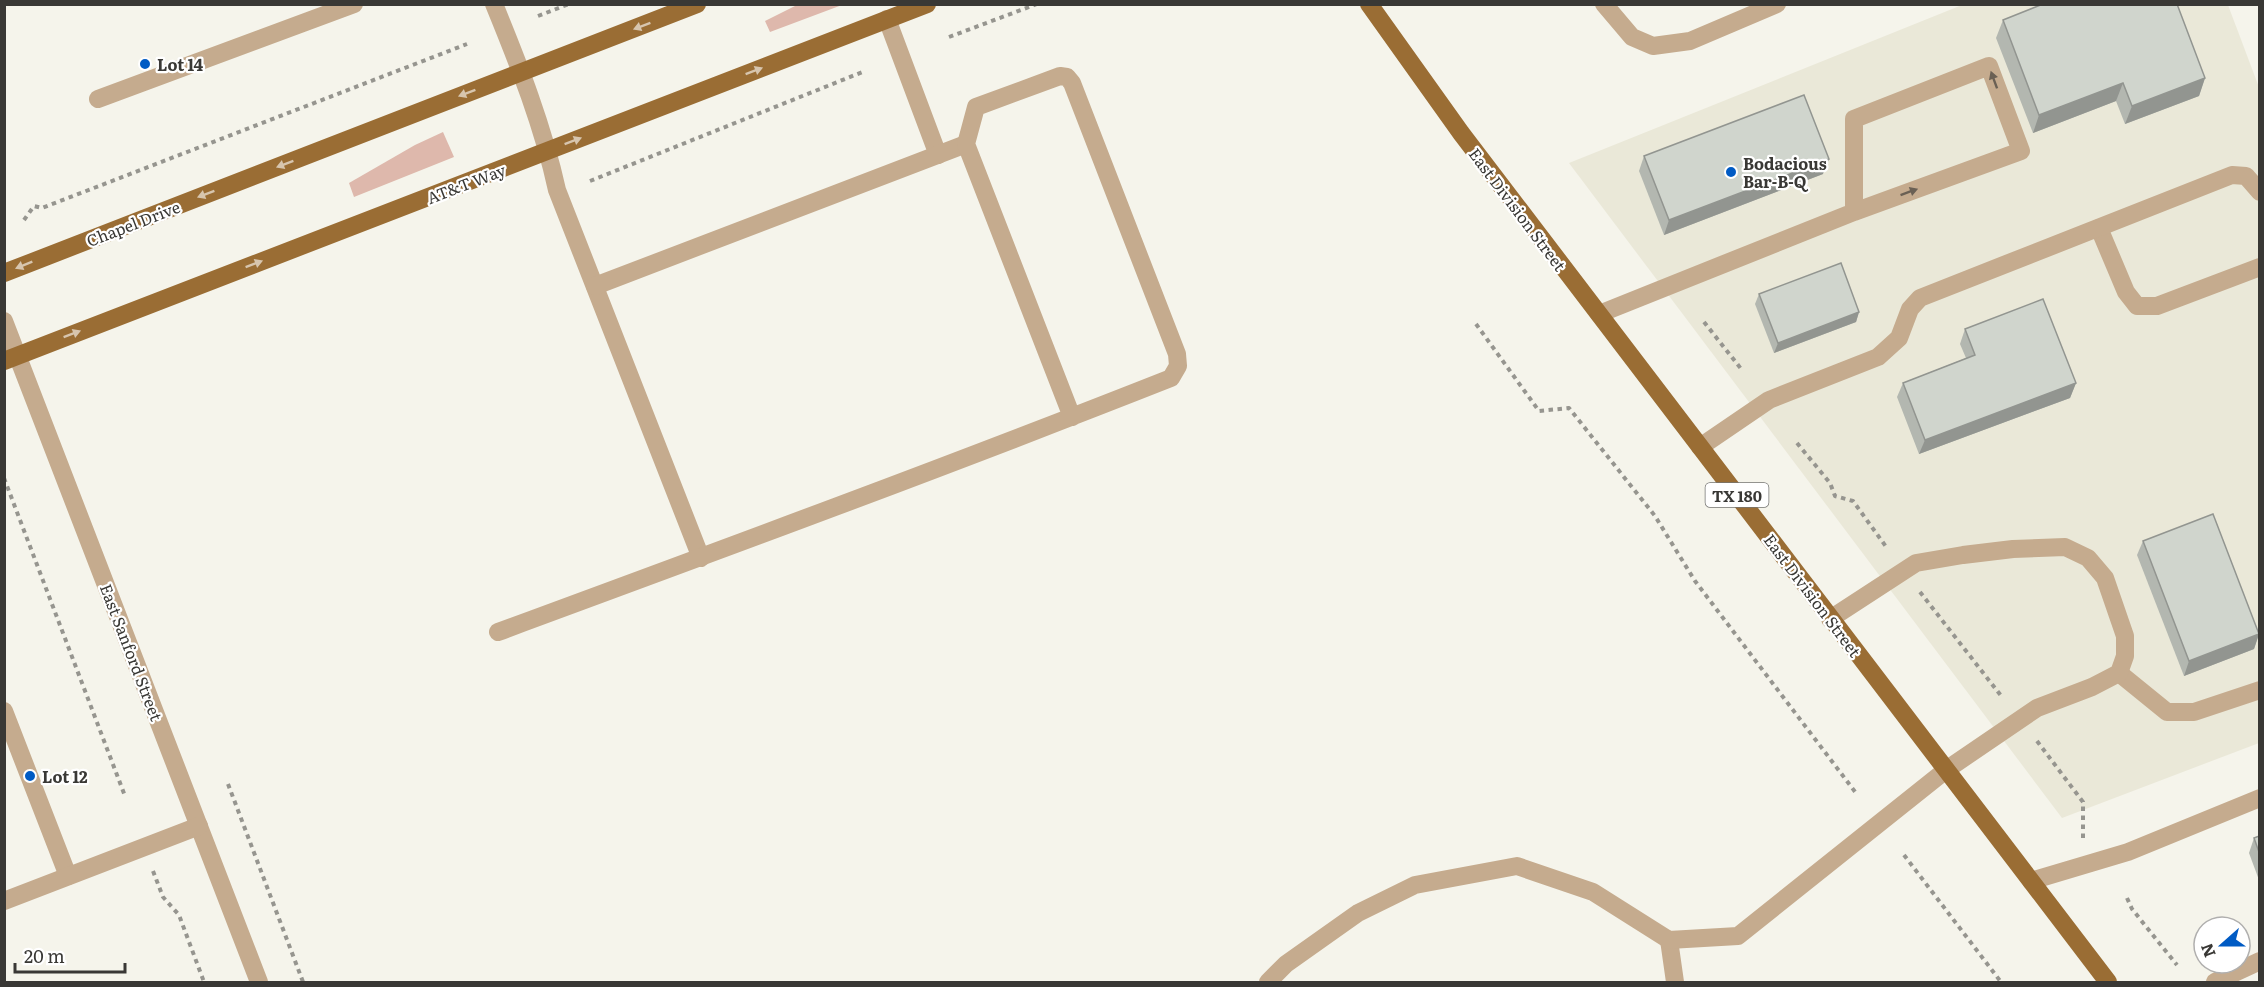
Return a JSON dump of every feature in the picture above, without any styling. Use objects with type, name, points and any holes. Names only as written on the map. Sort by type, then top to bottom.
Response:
[{"type":"main road","points":[[521,72],[697,4]]},
{"type":"main road","name":"AT&T Way","points":[[11,358],[927,4]]},
{"type":"main road","name":"East Division Street","points":[[1369,4],[1461,133],[2108,982]]},
{"type":"main road","name":"Chapel Drive","points":[[4,273],[521,72]]},
{"type":"street","points":[[98,99],[354,4]]},
{"type":"street","points":[[494,4],[549,151],[557,190],[700,558]]},
{"type":"street","points":[[1604,4],[1632,37],[1653,46],[1690,41],[1777,4]]},
{"type":"street","points":[[886,19],[938,155]]},
{"type":"street","points":[[1599,314],[1854,212],[2020,151],[1989,66],[1854,119],[1854,212]]},
{"type":"street","points":[[498,632],[700,558],[1072,417],[1171,378],[1179,360],[1072,83],[1067,77],[1060,76],[976,107],[966,144],[1072,417]]},
{"type":"street","points":[[595,286],[966,144]]},
{"type":"street","points":[[1700,447],[1769,400],[1878,357],[1899,338],[1910,309],[1920,298],[2232,175],[2246,176],[2259,192]]},
{"type":"street","points":[[2099,228],[2126,292],[2137,306],[2157,306],[2259,267]]},
{"type":"street","name":"East Sanford Street","points":[[4,321],[11,358],[199,826],[259,982]]},
{"type":"street","points":[[1268,982],[1286,964],[1358,913],[1415,885],[1517,866],[1593,892],[1669,940],[1737,936],[1946,770],[2037,708],[2092,687],[2119,673],[2125,656],[2126,636],[2105,578],[2088,558],[2065,547],[2003,550],[1916,563],[1830,619]]},
{"type":"street","points":[[2119,673],[2167,712],[2194,712],[2259,690]]},
{"type":"street","points":[[4,711],[68,876]]},
{"type":"street","points":[[2031,881],[2128,852],[2259,798]]},
{"type":"street","points":[[4,901],[199,826]]},
{"type":"street","points":[[1669,940],[1675,982]]},
{"type":"street","points":[[2215,982],[2259,961]]},
{"type":"path","points":[[538,16],[568,4]]},
{"type":"path","points":[[949,37],[1037,4]]},
{"type":"path","points":[[24,220],[34,206],[42,208],[467,44]]},
{"type":"path","points":[[590,181],[865,70]]},
{"type":"path","points":[[1704,322],[1742,370]]},
{"type":"path","points":[[1476,324],[1539,411],[1569,408],[1655,516],[1695,581],[1856,793]]},
{"type":"path","points":[[1797,443],[1830,483],[1835,496],[1853,501],[1891,554]]},
{"type":"path","points":[[4,478],[125,796]]},
{"type":"path","points":[[1916,586],[2006,703]]},
{"type":"path","points":[[2034,737],[2083,802],[2083,838]]},
{"type":"path","points":[[228,784],[303,982]]},
{"type":"path","points":[[1904,855],[2001,982]]},
{"type":"path","points":[[153,871],[163,897],[179,915],[204,982]]},
{"type":"path","points":[[2127,898],[2132,909],[2177,965]]},
{"type":"shaded area","points":[[797,5],[842,5],[770,32],[765,21]]},
{"type":"shaded area","points":[[1962,5],[2228,5],[2260,90],[2259,743],[2062,818],[1569,163]]},
{"type":"shaded area","points":[[443,132],[454,157],[354,197],[349,183],[415,145]]},
{"type":"building","points":[[2043,4],[2177,4],[2205,78],[2132,106],[2123,83],[2039,115],[2003,20]]},
{"type":"building","name":"Bodacious Bar-B-Q","points":[[1804,95],[1829,159],[1669,220],[1644,156]]},
{"type":"building","points":[[1841,263],[1859,312],[1778,343],[1759,294]]},
{"type":"building","points":[[2043,299],[2076,383],[1925,440],[1903,383],[1975,355],[1965,329]]},
{"type":"building","points":[[2213,514],[2259,634],[2189,661],[2143,541]]},
{"type":"building","points":[[2259,836],[2259,852],[2254,838]]},
{"type":"place","name":"Lot 14","points":[[145,64]]},
{"type":"place","name":"Bodacious Bar-B-Q","points":[[1731,172]]},
{"type":"place","name":"Lot 12","points":[[30,776]]}]
